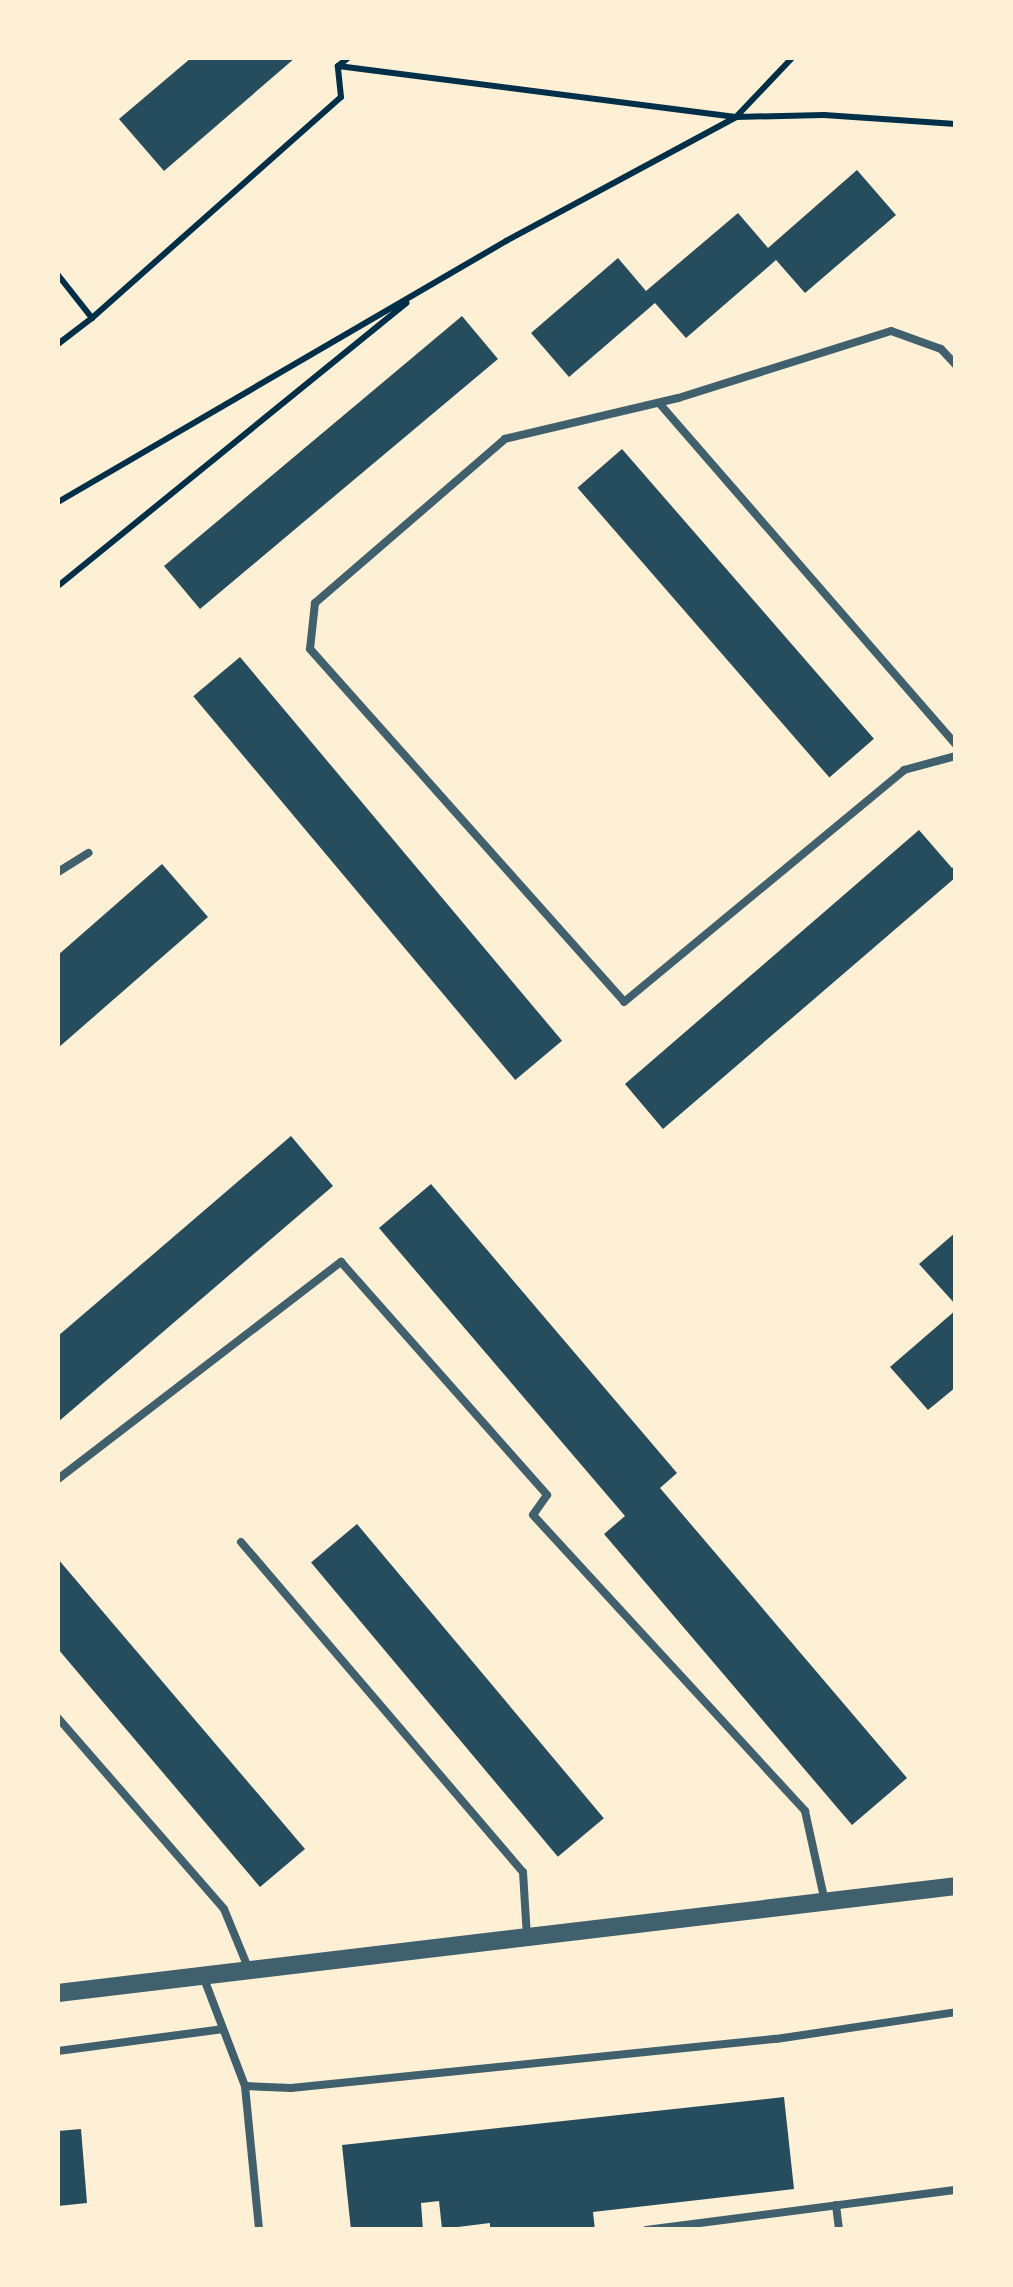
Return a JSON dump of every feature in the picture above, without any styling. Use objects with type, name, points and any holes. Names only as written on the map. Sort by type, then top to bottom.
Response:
[{"type":"street","points":[[58,1993],[956,1886]]},
{"type":"lane","points":[[956,365],[941,349],[891,331],[660,403],[505,439],[315,603],[310,649],[624,1002],[904,770],[956,756]]},
{"type":"lane","points":[[660,403],[956,745]]},
{"type":"lane","points":[[58,872],[88,853]]},
{"type":"lane","points":[[58,1479],[341,1262],[548,1495],[533,1515],[805,1811],[825,1902]]},
{"type":"lane","points":[[240,1542],[523,1872],[527,1937]]},
{"type":"lane","points":[[58,1718],[224,1909],[249,1970]]},
{"type":"lane","points":[[203,1976],[245,2086],[259,2230]]},
{"type":"lane","points":[[245,2086],[291,2088],[776,2040],[956,2012]]},
{"type":"lane","points":[[58,2051],[222,2029]]},
{"type":"lane","points":[[646,2230],[956,2190]]},
{"type":"lane","points":[[836,2205],[839,2230]]},
{"type":"path","points":[[338,66],[348,58]]},
{"type":"path","points":[[58,502],[425,288],[736,118],[792,58]]},
{"type":"path","points":[[338,66],[736,118],[824,115],[956,124]]},
{"type":"path","points":[[58,344],[341,97],[338,66]]},
{"type":"path","points":[[58,275],[92,318]]},
{"type":"path","points":[[58,586],[425,288]]},
{"type":"building","points":[[191,58],[295,58],[164,171],[119,119]]},
{"type":"building","points":[[857,170],[896,215],[805,293],[776,260],[686,338],[655,303],[569,377],[531,333],[618,258],[646,291],[738,213],[768,248]]},
{"type":"building","points":[[462,316],[498,359],[200,609],[164,566]]},
{"type":"building","points":[[622,449],[874,739],[829,778],[577,488]]},
{"type":"building","points":[[240,657],[562,1041],[515,1080],[193,696]]},
{"type":"building","points":[[919,830],[952,868],[956,865],[956,877],[663,1129],[625,1084]]},
{"type":"building","points":[[162,864],[208,917],[58,1048],[58,955]]},
{"type":"building","points":[[291,1136],[333,1186],[58,1422],[58,1336]]},
{"type":"building","points":[[431,1184],[677,1473],[660,1488],[907,1778],[852,1825],[604,1534],[625,1516],[379,1228]]},
{"type":"building","points":[[956,1232],[956,1305],[919,1264]]},
{"type":"building","points":[[956,1310],[956,1387],[928,1410],[890,1367]]},
{"type":"building","points":[[357,1524],[604,1818],[558,1857],[311,1563]]},
{"type":"building","points":[[58,1559],[305,1849],[260,1887],[58,1649]]},
{"type":"building","points":[[784,2097],[794,2189],[593,2212],[595,2230],[490,2230],[490,2223],[442,2229],[439,2201],[421,2203],[423,2230],[351,2230],[342,2145]]},
{"type":"building","points":[[81,2129],[87,2203],[58,2206],[58,2131]]}]
